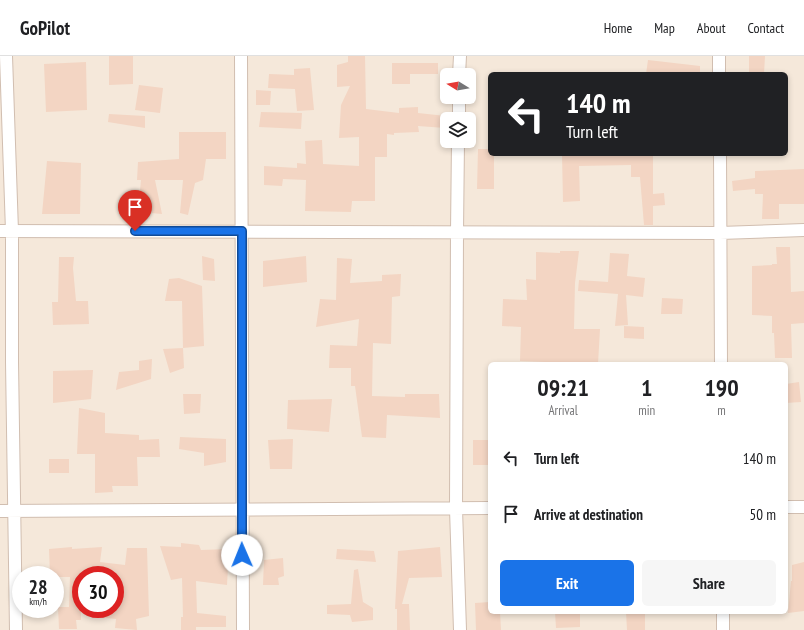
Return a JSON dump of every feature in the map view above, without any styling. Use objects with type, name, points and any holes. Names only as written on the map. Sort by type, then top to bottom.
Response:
[{"type":"street","points":[[241,56],[243,630]]},
{"type":"street","points":[[459,68],[460,56]]},
{"type":"street","points":[[719,56],[719,72]]},
{"type":"street","points":[[4,59],[6,362],[15,511],[16,630]]},
{"type":"street","points":[[458,148],[456,232],[456,509],[460,630]]},
{"type":"street","points":[[720,156],[721,362]]},
{"type":"street","points":[[6,231],[720,232],[804,230]]},
{"type":"street","points":[[788,507],[804,507]]},
{"type":"street","points":[[0,511],[488,508]]},
{"type":"street","points":[[723,614],[723,630]]},
{"type":"shaded area","points":[[0,56],[804,56],[804,630],[0,630]]},
{"type":"building","points":[[109,56],[133,56],[133,84],[109,85]]},
{"type":"building","points":[[348,56],[365,56],[366,109],[399,113],[399,108],[418,107],[418,113],[440,115],[440,128],[418,126],[419,132],[394,133],[394,135],[387,134],[387,157],[375,157],[375,201],[352,201],[351,212],[305,211],[306,180],[283,179],[282,186],[264,185],[264,166],[297,168],[297,163],[306,164],[305,141],[322,140],[323,164],[359,166],[359,137],[339,138],[341,105],[350,86],[337,87],[337,65],[348,62]]},
{"type":"building","points":[[749,56],[765,56],[764,72],[749,72]]},
{"type":"building","points":[[648,60],[700,66],[700,72],[646,72]]},
{"type":"building","points":[[86,62],[87,110],[46,112],[44,64]]},
{"type":"building","points":[[392,63],[438,63],[438,74],[410,74],[410,84],[392,84]]},
{"type":"building","points":[[310,68],[314,110],[297,111],[295,89],[268,88],[269,74],[294,75],[294,69]]},
{"type":"building","points":[[139,85],[163,88],[160,113],[135,110]]},
{"type":"building","points":[[256,90],[271,91],[270,105],[256,105]]},
{"type":"building","points":[[261,112],[302,113],[301,129],[259,127]]},
{"type":"building","points":[[109,114],[145,116],[145,128],[108,122]]},
{"type":"building","points":[[179,132],[226,132],[226,159],[206,159],[203,180],[195,183],[188,215],[180,213],[183,180],[155,180],[162,214],[138,212],[141,180],[137,180],[138,162],[179,159]]},
{"type":"building","points":[[478,149],[488,149],[488,156],[494,156],[494,189],[477,189]]},
{"type":"building","points":[[562,156],[653,156],[653,194],[664,193],[665,205],[653,206],[653,225],[644,225],[640,177],[631,177],[631,165],[579,166],[580,201],[563,202]]},
{"type":"building","points":[[47,161],[81,163],[80,214],[42,214]]},
{"type":"building","points":[[804,169],[804,204],[779,204],[779,219],[762,219],[763,194],[755,194],[755,189],[733,191],[732,181],[755,178],[755,171]]},
{"type":"building","points":[[776,247],[790,247],[791,292],[804,291],[804,323],[791,324],[792,358],[775,358],[774,333],[772,333],[772,316],[752,315],[752,266],[777,264]]},
{"type":"building","points":[[560,251],[579,251],[575,283],[574,329],[600,329],[598,362],[520,361],[521,327],[502,326],[503,299],[527,300],[526,279],[536,280],[536,252],[560,253]]},
{"type":"building","points":[[610,253],[629,254],[627,276],[645,278],[643,297],[626,295],[628,325],[615,326],[618,294],[578,291],[579,280],[608,282]]},
{"type":"building","points":[[202,256],[214,259],[215,281],[203,280]]},
{"type":"building","points":[[306,256],[307,282],[263,287],[263,261]]},
{"type":"building","points":[[59,257],[74,257],[73,268],[76,301],[88,301],[89,324],[53,325],[52,302],[58,302]]},
{"type":"building","points":[[337,258],[352,259],[350,283],[382,281],[382,275],[401,274],[400,296],[392,297],[391,344],[373,343],[372,396],[405,397],[405,394],[439,394],[440,418],[387,415],[386,438],[362,437],[355,386],[351,386],[351,368],[329,368],[330,345],[357,346],[359,319],[316,327],[320,299],[336,300]]},
{"type":"building","points":[[179,278],[202,286],[204,346],[183,348],[182,301],[165,301],[169,279]]},
{"type":"building","points":[[662,298],[683,299],[682,314],[661,314]]},
{"type":"building","points":[[624,326],[644,327],[644,339],[624,338]]},
{"type":"building","points":[[183,348],[184,368],[170,373],[163,349]]},
{"type":"building","points":[[152,359],[151,379],[116,390],[119,372],[139,370],[139,361]]},
{"type":"building","points":[[93,370],[91,399],[53,403],[53,371]]},
{"type":"building","points":[[799,382],[801,402],[788,403],[788,384]]},
{"type":"building","points":[[183,394],[201,394],[200,413],[184,414]]},
{"type":"building","points":[[332,399],[329,432],[287,429],[288,400]]},
{"type":"building","points":[[79,408],[105,413],[105,433],[139,435],[139,440],[159,439],[160,457],[137,457],[138,486],[112,486],[113,492],[95,493],[95,454],[77,454]]},
{"type":"building","points":[[180,437],[226,439],[226,462],[204,466],[204,453],[179,449]]},
{"type":"building","points":[[293,439],[292,469],[270,469],[268,440]]},
{"type":"building","points":[[473,440],[488,440],[488,465],[473,465]]},
{"type":"building","points":[[49,459],[69,459],[69,473],[49,473]]},
{"type":"building","points":[[181,543],[199,545],[201,550],[229,549],[227,585],[196,581],[197,613],[226,616],[226,627],[196,627],[196,630],[181,630],[181,617],[183,617],[182,578],[171,580],[160,546],[181,547]]},
{"type":"building","points":[[102,547],[100,562],[125,565],[127,548],[147,548],[149,616],[136,619],[137,630],[115,628],[116,619],[106,618],[124,618],[124,566],[72,566],[72,618],[81,618],[81,620],[76,620],[77,629],[59,629],[58,618],[64,618],[64,607],[69,607],[70,577],[64,577],[64,566],[50,566],[49,549]]},
{"type":"building","points":[[440,547],[442,577],[409,578],[402,604],[409,604],[410,630],[397,630],[397,609],[395,609],[398,551]]},
{"type":"building","points":[[337,549],[374,551],[376,562],[336,559]]},
{"type":"building","points":[[283,558],[284,576],[278,578],[279,585],[263,585],[264,560]]},
{"type":"building","points":[[804,562],[804,611],[788,613],[792,581],[792,565]]},
{"type":"building","points":[[358,569],[363,602],[373,608],[373,620],[352,622],[350,615],[327,614],[327,605],[351,604],[354,570]]},
{"type":"building","points":[[488,602],[488,614],[500,614],[501,630],[476,630],[475,603]]},
{"type":"building","points":[[555,614],[580,614],[580,627],[556,628]]},
{"type":"building","points":[[626,614],[645,614],[645,630],[627,630]]},
{"type":"route","points":[[135,231],[242,231],[242,555]]}]
